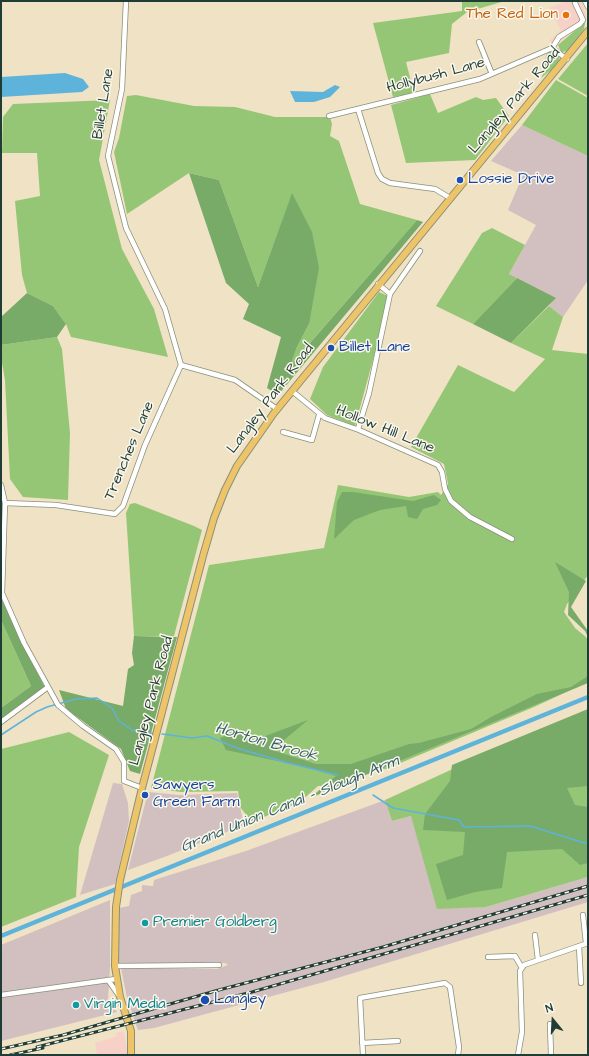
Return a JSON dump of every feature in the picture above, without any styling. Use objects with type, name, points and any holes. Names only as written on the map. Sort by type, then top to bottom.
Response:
[{"type":"main road","name":"Langley Park Road","points":[[131,1055],[131,1031],[120,997],[115,966],[117,904],[120,880],[142,788],[214,518],[237,466],[258,433],[277,409],[378,284],[567,59],[588,31]]},
{"type":"street","name":"Billet Lane","points":[[126,1],[122,88],[108,156],[126,228],[165,309],[181,365]]},
{"type":"street","points":[[585,1],[588,7]]},
{"type":"street","points":[[567,59],[552,48],[559,37],[580,24],[583,20],[575,3]]},
{"type":"street","points":[[479,42],[492,74]]},
{"type":"street","name":"Hollybush Lane","points":[[329,116],[480,79],[552,48]]},
{"type":"street","points":[[358,109],[378,172],[382,179],[390,184],[435,189],[450,198]]},
{"type":"street","points":[[358,429],[369,393],[390,294],[420,251]]},
{"type":"street","points":[[378,284],[390,294]]},
{"type":"street","points":[[181,365],[235,380],[277,409]]},
{"type":"street","name":"Trenches Lane","points":[[5,503],[56,505],[115,514],[123,506],[145,445],[181,365]]},
{"type":"street","name":"Hollow Hill Lane","points":[[292,391],[319,415],[358,429],[438,465],[442,472],[445,490],[451,500],[470,517],[512,539]]},
{"type":"street","points":[[283,432],[312,440],[319,415]]},
{"type":"street","points":[[1,485],[5,503],[2,593],[24,643],[57,704],[82,726],[116,749],[124,762],[124,781],[142,788]]},
{"type":"street","points":[[1,722],[48,687]]},
{"type":"street","points":[[518,1055],[522,1032],[519,976],[522,968],[524,965],[587,943],[583,915]]},
{"type":"street","points":[[535,935],[538,960]]},
{"type":"street","points":[[579,946],[581,983]]},
{"type":"street","points":[[488,958],[515,956],[522,968]]},
{"type":"street","points":[[115,966],[220,965]]},
{"type":"street","points":[[1,995],[116,979]]},
{"type":"street","points":[[108,980],[120,997]]},
{"type":"street","points":[[363,1055],[360,998],[445,983],[449,984],[455,1012],[459,1047],[458,1055]]},
{"type":"street","points":[[550,1024],[551,1055]]},
{"type":"street","points":[[362,1043],[398,1041]]},
{"type":"shaded area","points":[[567,1],[581,1],[586,12],[586,20],[585,23],[564,38],[558,45],[549,41],[561,30],[549,8]]},
{"type":"shaded area","points":[[522,125],[588,156],[588,280],[563,317],[549,306],[555,298],[509,274],[536,225],[508,210],[523,175],[491,161]]},
{"type":"shaded area","points":[[113,783],[122,784],[128,803],[129,821],[115,884],[80,895]]},
{"type":"shaded area","points":[[148,792],[179,795],[237,793],[244,825],[128,870]]},
{"type":"shaded area","points":[[385,800],[392,821],[411,816],[486,907],[588,877],[588,902],[324,982],[154,1028],[138,1030],[127,998],[121,968],[217,969],[228,965],[225,963],[118,964],[119,908],[129,906],[131,895],[142,891],[142,885],[153,886],[154,880],[246,851]]},
{"type":"shaded area","points":[[110,900],[110,967],[108,999],[117,1012],[1,1041],[1,945]]},
{"type":"shaded area","points":[[124,1031],[128,1055],[97,1055],[95,1043],[117,1036],[116,1033]]},
{"type":"green space","points":[[462,1],[505,1],[467,12],[452,24],[449,53],[406,62],[414,93],[393,97],[373,23],[462,11]]},
{"type":"green space","points":[[584,23],[584,29],[569,51],[561,52],[558,45]]},
{"type":"green space","points":[[588,43],[588,96],[558,79]]},
{"type":"green space","points":[[549,52],[559,55],[560,63],[541,78],[544,72],[546,55]]},
{"type":"green space","points":[[556,80],[588,98],[588,156],[522,125]]},
{"type":"green space","points":[[430,94],[438,113],[476,97],[483,100],[496,98],[509,116],[475,160],[406,163],[391,105]]},
{"type":"green space","points":[[136,95],[194,106],[235,107],[275,117],[330,117],[332,124],[330,136],[339,141],[360,204],[417,220],[289,367],[309,324],[292,194],[258,287],[219,180],[189,173],[127,214],[114,152],[119,138],[127,96]]},
{"type":"green space","points":[[110,100],[99,160],[122,249],[154,309],[168,357],[71,337],[66,324],[53,306],[27,293],[22,275],[15,201],[40,196],[37,153],[2,153],[3,117],[13,104]]},
{"type":"green space","points":[[189,173],[219,180],[258,287],[292,193],[312,232],[319,268],[309,324],[297,347],[290,366],[417,220],[423,222],[278,395],[267,388],[281,337],[243,319],[249,304],[226,283]]},
{"type":"green space","points":[[492,228],[525,245],[509,274],[517,278],[473,324],[436,306],[482,233]]},
{"type":"green space","points":[[517,278],[556,298],[511,343],[473,324]]},
{"type":"green space","points":[[379,292],[390,297],[355,426],[327,415],[310,399],[323,367]]},
{"type":"green space","points":[[27,293],[53,306],[66,324],[57,337],[1,345],[1,317]]},
{"type":"green space","points":[[549,306],[563,317],[552,350],[588,354],[588,575],[567,604],[564,612],[575,628],[586,637],[588,641],[588,682],[534,707],[386,769],[366,768],[341,786],[318,786],[300,802],[252,822],[240,807],[238,791],[181,792],[151,788],[209,565],[324,548],[338,485],[409,497],[438,492],[441,495],[448,484],[444,464],[411,447],[458,365],[514,392],[545,359],[511,343]]},
{"type":"green space","points":[[57,337],[62,349],[70,433],[68,500],[23,497],[10,479],[5,380],[1,357],[1,345]]},
{"type":"green space","points":[[342,492],[353,492],[413,501],[434,495],[441,500],[437,505],[423,509],[417,519],[408,517],[406,506],[380,510],[354,520],[334,539],[337,502]]},
{"type":"green space","points":[[135,503],[202,530],[174,636],[134,636],[126,513],[130,504]]},
{"type":"green space","points":[[555,562],[586,581],[571,607],[588,631],[588,637],[585,631],[568,615],[569,592]]},
{"type":"green space","points":[[1,598],[45,688],[1,719],[1,708],[31,686],[1,620]]},
{"type":"green space","points":[[1,620],[31,686],[1,708]]},
{"type":"green space","points":[[134,636],[177,637],[140,774],[130,771],[121,749],[66,709],[59,690],[123,706],[128,669],[134,665],[132,653]]},
{"type":"green space","points":[[588,676],[588,683],[310,798],[336,776],[305,767],[226,750],[220,738],[239,731],[252,741],[308,720],[272,750],[316,764],[351,764],[409,744],[419,743],[471,729],[491,717],[537,694],[571,687]]},
{"type":"green space","points":[[588,709],[588,786],[567,788],[575,805],[588,807],[588,863],[580,865],[562,849],[507,852],[502,888],[475,892],[447,900],[436,864],[463,855],[465,832],[423,830],[425,814],[450,781],[452,765]]},
{"type":"green space","points":[[588,713],[588,877],[486,907],[437,909],[411,816],[392,821],[385,800],[479,757]]},
{"type":"green space","points":[[69,732],[109,755],[79,847],[76,897],[1,927],[1,749]]},
{"type":"water","points":[[65,73],[83,79],[89,87],[82,92],[1,97],[1,77]]},
{"type":"water","points":[[335,85],[340,87],[330,97],[314,102],[295,102],[290,91],[323,92]]},
{"type":"waterway","name":"Grand Union Canal - Slough Arm","points":[[1,936],[588,697]]},
{"type":"waterway","name":"Horton Brook","points":[[1,735],[36,712],[47,707],[76,699],[97,698],[112,708],[119,721],[132,730],[152,733]]},
{"type":"waterway","name":"Horton Brook","points":[[162,734],[192,738],[207,736],[240,749],[288,763],[338,775]]},
{"type":"waterway","name":"Horton Brook","points":[[373,795],[393,808],[459,820],[464,827],[530,826],[588,844]]},
{"type":"railway","points":[[1,1049],[63,1035],[215,991],[383,947],[588,886]]},
{"type":"railway","points":[[37,1047],[252,992],[588,895]]},
{"type":"railway","points":[[10,1055],[43,1048]]},
{"type":"place","name":"The Red Lion","points":[[566,15]]},
{"type":"place","name":"Lossie Drive","points":[[460,180]]},
{"type":"place","name":"Billet Lane","points":[[331,348]]},
{"type":"place","name":"Sawyers Green Farm","points":[[145,795]]},
{"type":"place","name":"Premier Goldberg","points":[[145,923]]},
{"type":"place","name":"Langley","points":[[205,1000]]},
{"type":"place","name":"Virgin Media","points":[[76,1005]]}]
